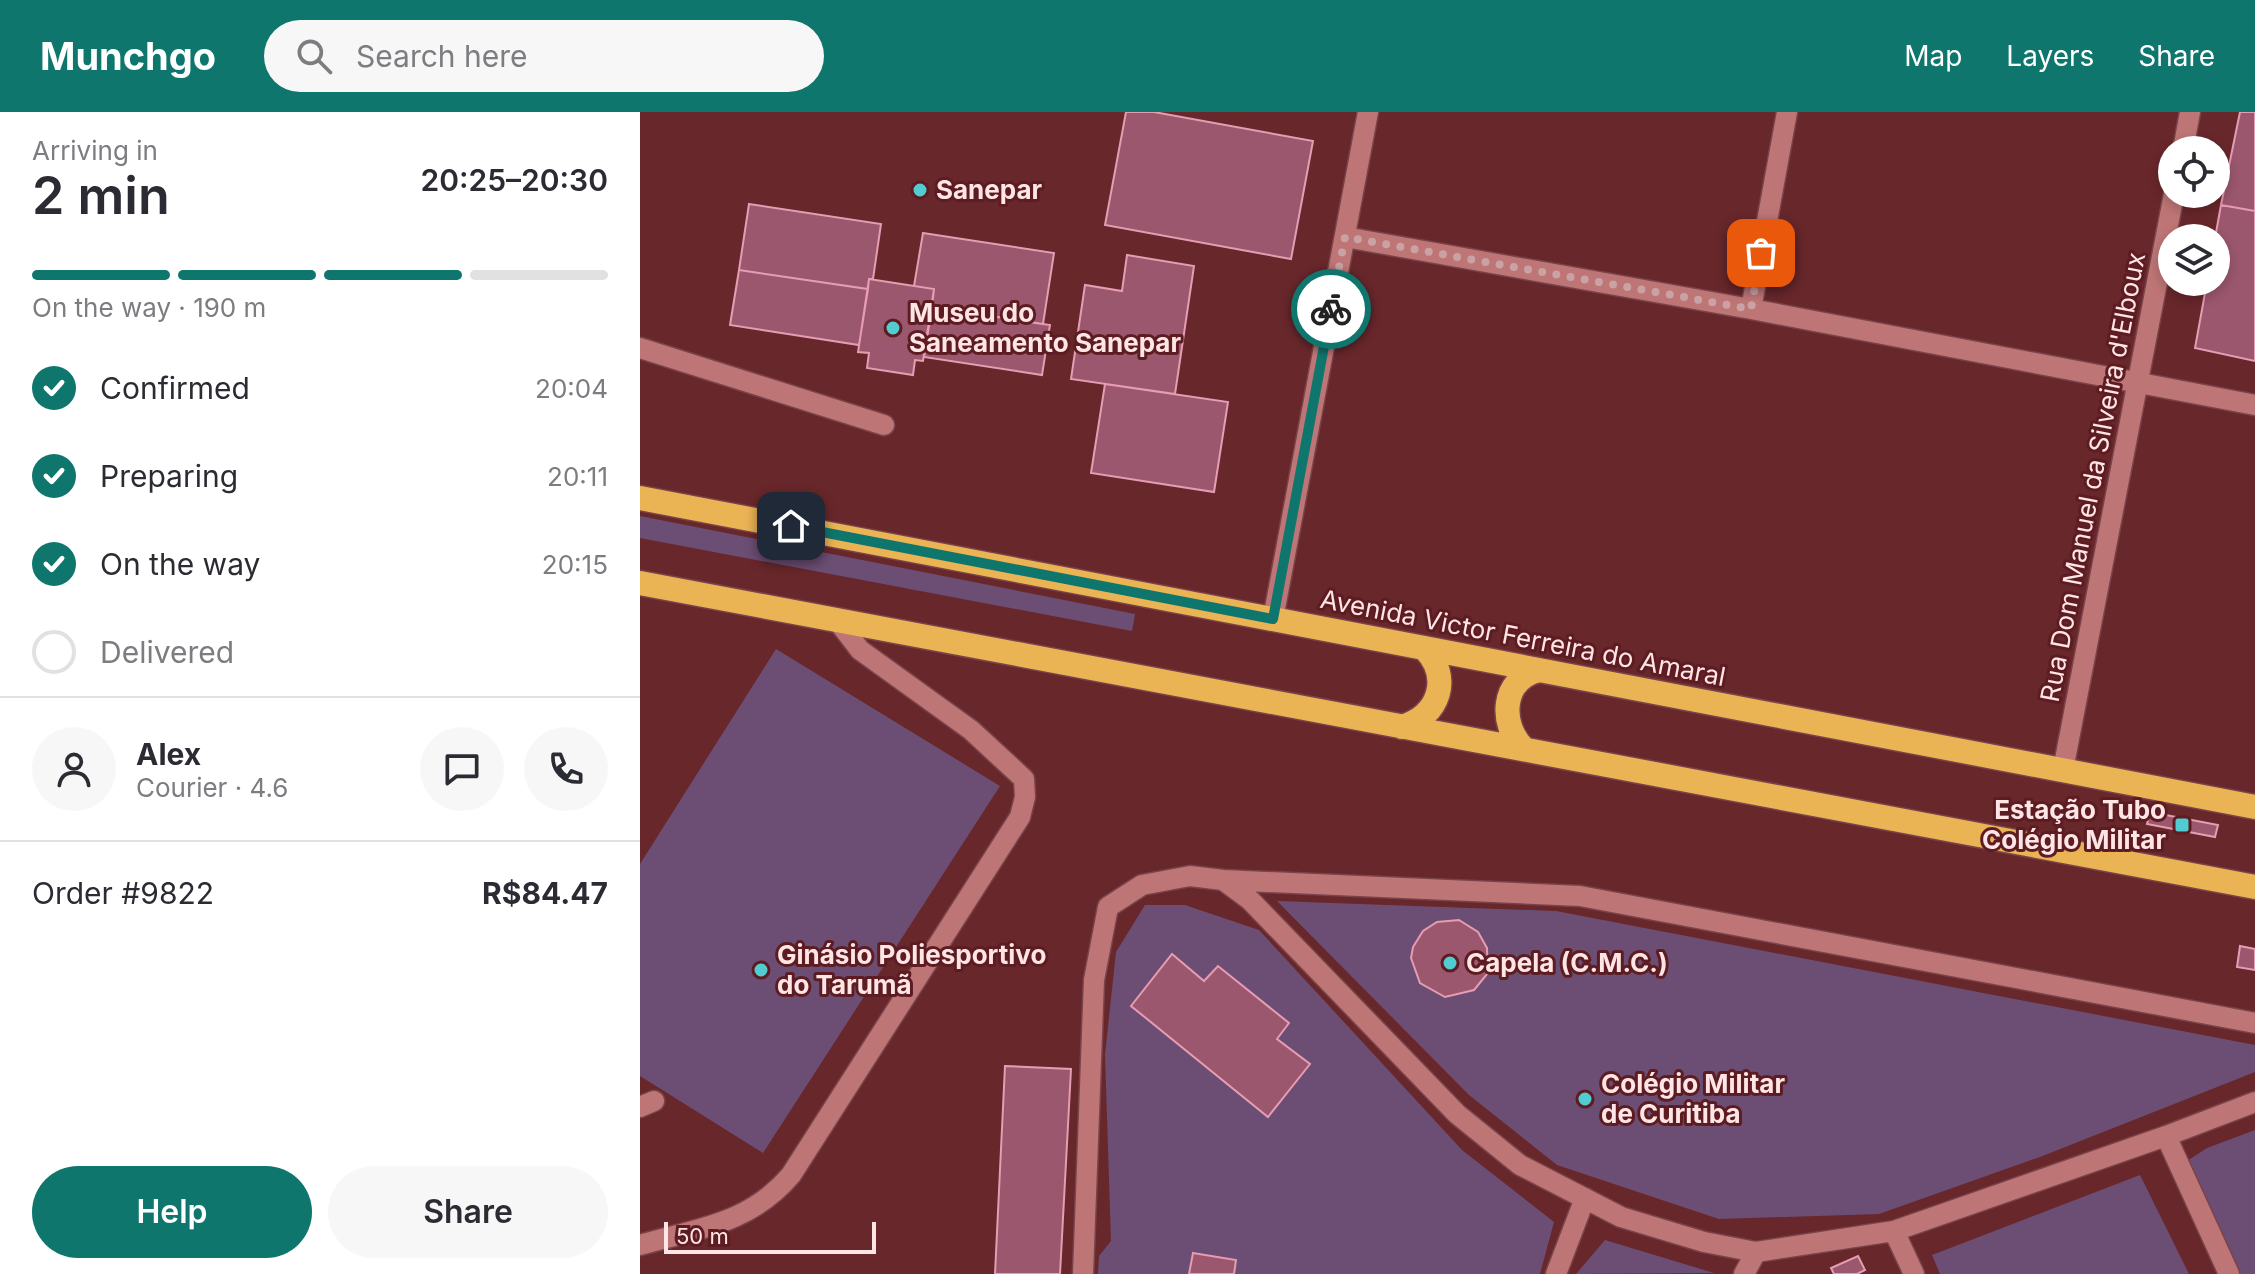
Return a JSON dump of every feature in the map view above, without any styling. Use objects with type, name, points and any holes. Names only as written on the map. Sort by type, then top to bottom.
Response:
[{"type":"highway","name":"Avenida Victor Ferreira do Amaral","points":[[640,498],[2255,807]]},
{"type":"highway","points":[[640,583],[2255,887]]},
{"type":"highway","points":[[1402,727],[1425,715],[1438,694],[1438,669],[1424,648]]},
{"type":"highway","points":[[1524,749],[1509,728],[1506,712],[1511,692],[1521,679],[1539,670]]},
{"type":"street","points":[[1273,619],[1368,112]]},
{"type":"street","points":[[1751,309],[1787,112]]},
{"type":"street","points":[[2186,136],[2190,112]]},
{"type":"street","name":"Rua Dom Manuel da Silveira d'Elboux","points":[[2063,770],[2171,208]]},
{"type":"street","points":[[1345,237],[1751,309],[2255,405]]},
{"type":"street","points":[[640,348],[884,425]]},
{"type":"street","points":[[640,1245],[739,1217],[778,1190],[791,1175],[1020,817],[1025,797],[1024,779],[971,730],[860,650],[837,620]]},
{"type":"street","points":[[1083,1274],[1094,980],[1108,907],[1142,885],[1190,876],[1580,896],[2255,1023]]},
{"type":"street","points":[[1223,880],[1273,921],[1457,1114],[1520,1165],[1621,1217],[1704,1242],[1756,1252],[1894,1231],[2255,1102]]},
{"type":"street","points":[[2166,1136],[2229,1274]]},
{"type":"street","points":[[1556,1274],[1585,1198]]},
{"type":"street","points":[[1894,1231],[1914,1274]]},
{"type":"street","points":[[1744,1274],[1756,1252]]},
{"type":"shaded area","points":[[640,516],[1135,614],[1132,631],[640,538]]},
{"type":"shaded area","name":"Ginásio Poliesportivo do Tarumã","points":[[776,649],[1000,786],[763,1153],[640,1076],[640,864]]},
{"type":"shaded area","points":[[1277,901],[1556,911],[2255,1045],[2255,1072],[2040,1157],[1879,1214],[1719,1219],[1557,1165],[1469,1095]]},
{"type":"shaded area","points":[[1145,905],[1185,905],[1259,930],[1462,1150],[1554,1222],[1540,1274],[1098,1274],[1099,1256],[1111,1241],[1105,1055],[1116,952]]},
{"type":"shaded area","points":[[2255,1130],[2255,1274],[2234,1274],[2187,1161],[2207,1148]]},
{"type":"shaded area","points":[[2140,1175],[2189,1274],[1940,1274],[1932,1255]]},
{"type":"shaded area","points":[[1605,1240],[1714,1273],[1576,1274]]},
{"type":"building","points":[[1126,112],[1154,112],[1313,141],[1291,259],[1105,225]]},
{"type":"building","points":[[2240,112],[2255,112],[2255,211],[2230,207],[2230,161]]},
{"type":"building","points":[[749,204],[881,224],[873,279],[869,279],[868,289],[739,270]]},
{"type":"building","points":[[2220,208],[2255,211],[2255,361],[2195,348],[2204,296],[2230,296],[2230,224],[2218,224]]},
{"type":"building","points":[[923,233],[1054,253],[1043,324],[932,307],[934,289],[914,286]]},
{"type":"building","points":[[1127,255],[1194,266],[1175,394],[1071,379],[1085,285],[1122,291]]},
{"type":"building","points":[[739,270],[868,289],[859,345],[730,325]]},
{"type":"building","points":[[869,279],[934,289],[923,361],[915,360],[913,375],[867,368],[869,353],[858,352]]},
{"type":"building","points":[[932,307],[1050,325],[1042,375],[924,357]]},
{"type":"building","points":[[1105,384],[1228,402],[1214,492],[1091,473]]},
{"type":"building","name":"Estação Tubo Colégio Militar","points":[[2150,812],[2218,825],[2215,837],[2147,824]]},
{"type":"building","name":"Capela (C.M.C.)","points":[[1459,920],[1478,932],[1487,948],[1488,973],[1474,990],[1445,997],[1420,983],[1411,958],[1413,947],[1423,931],[1437,922]]},
{"type":"building","points":[[2240,946],[2255,949],[2255,970],[2237,967]]},
{"type":"building","points":[[1172,954],[1204,981],[1218,966],[1289,1023],[1277,1039],[1310,1064],[1268,1117],[1131,1006]]},
{"type":"building","points":[[1005,1066],[1071,1069],[1060,1274],[995,1274]]},
{"type":"building","points":[[1193,1253],[1236,1260],[1234,1274],[1189,1274]]},
{"type":"building","points":[[1858,1256],[1865,1270],[1857,1274],[1834,1274],[1831,1268]]},
{"type":"way so far","points":[[1331,309],[1345,237],[1751,309],[1761,253]]},
{"type":"place","name":"Sanepar","points":[[920,190]]},
{"type":"place","name":"Museu do Saneamento Sanepar","points":[[893,328]]},
{"type":"place","name":"Estação Tubo Colégio Militar","points":[[2182,825]]},
{"type":"place","name":"Capela (C.M.C.)","points":[[1450,963]]},
{"type":"place","name":"Ginásio Poliesportivo do Tarumã","points":[[761,970]]},
{"type":"place","name":"Colégio Militar de Curitiba","points":[[1585,1099]]},
{"type":"route","points":[[791,526],[1273,619],[1331,309]]}]
